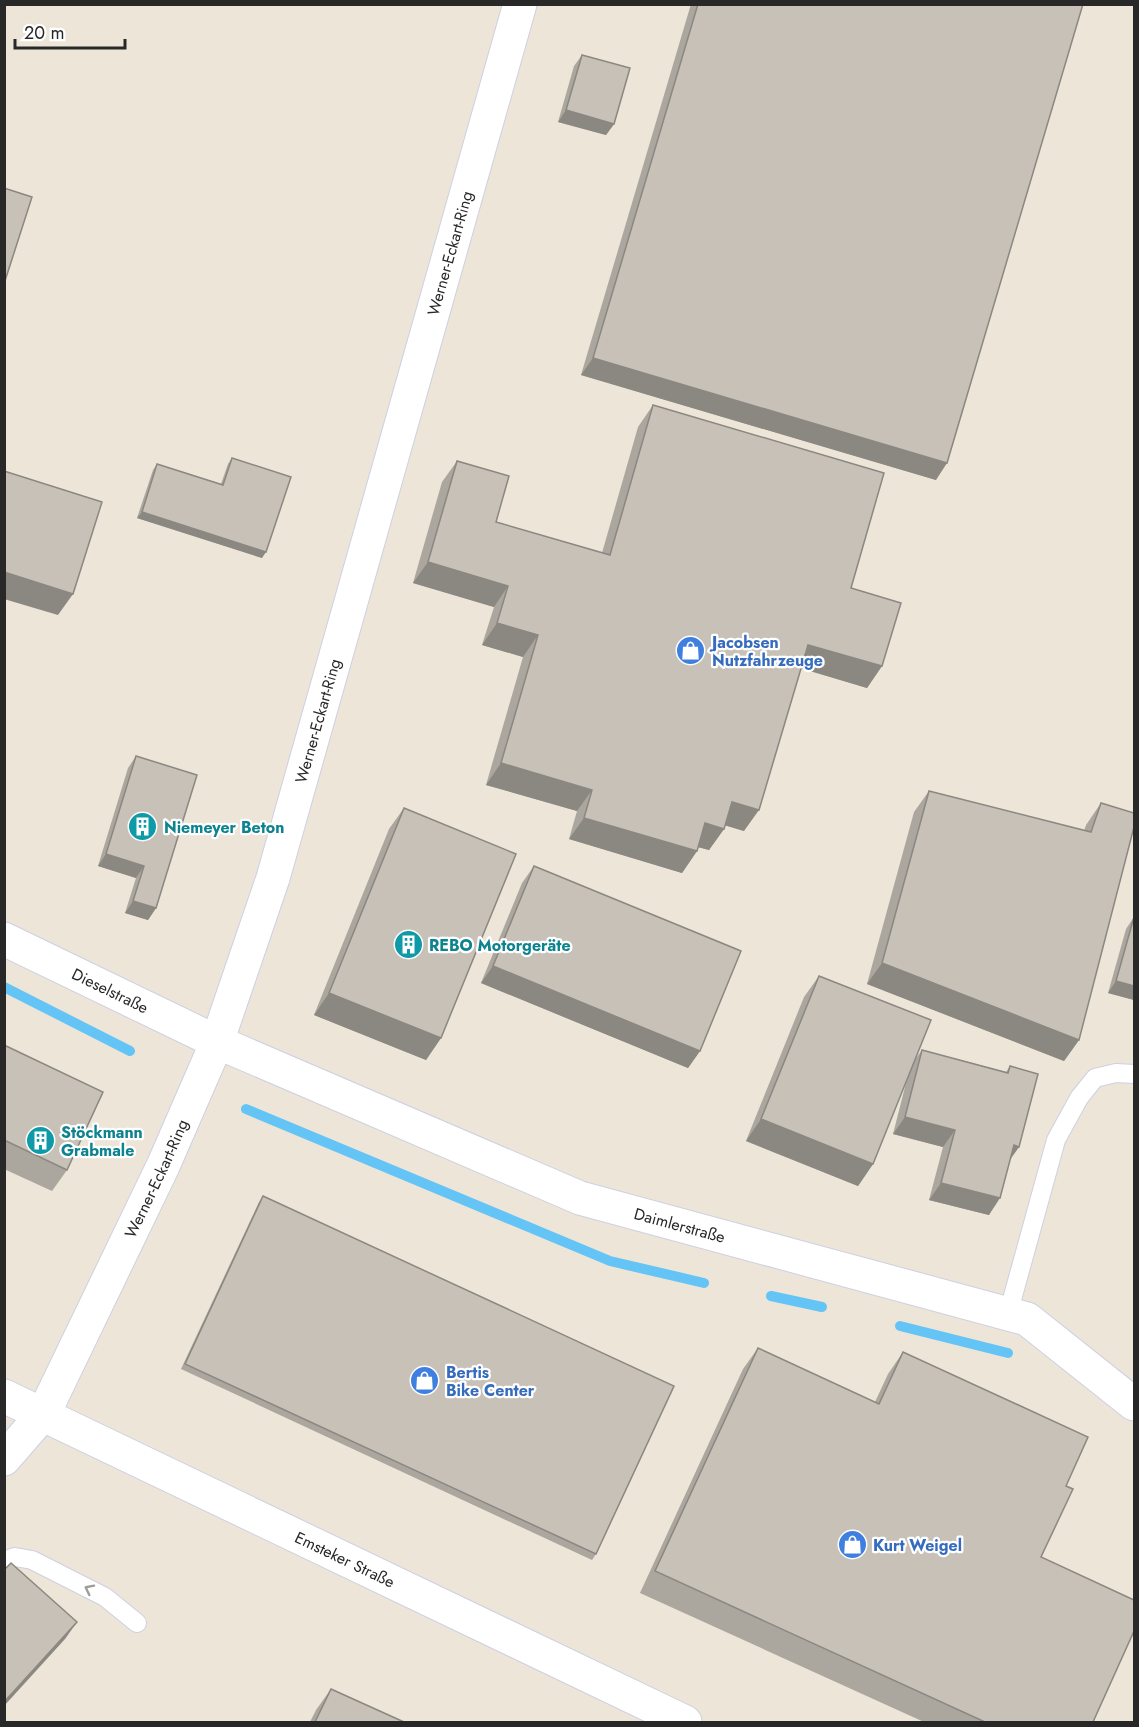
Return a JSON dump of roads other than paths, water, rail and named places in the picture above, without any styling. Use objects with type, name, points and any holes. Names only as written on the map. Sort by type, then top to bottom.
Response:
[{"type":"street","name":"Werner-Eckart-Ring","points":[[4,1459],[44,1413],[163,1166],[218,1042],[273,878],[520,4]]},
{"type":"street","name":"Dieselstraße","points":[[4,939],[218,1042]]},
{"type":"street","name":"Daimlerstraße","points":[[218,1042],[580,1198],[1027,1319],[1134,1404]]},
{"type":"street","name":"Emsteker Straße","points":[[4,1396],[44,1413],[685,1722]]},
{"type":"lane","points":[[1008,1314],[1056,1140],[1079,1098],[1095,1078],[1116,1073],[1134,1074]]},
{"type":"lane","points":[[4,1561],[15,1557],[32,1560],[105,1598],[137,1623]]},
{"type":"waterway","points":[[4,987],[130,1051]]},
{"type":"waterway","points":[[246,1109],[610,1261],[704,1283]]},
{"type":"waterway","points":[[771,1296],[822,1307]]},
{"type":"waterway","points":[[900,1326],[1008,1353]]},
{"type":"place","name":"Jacobsen Nutzfahrzeuge","points":[[691,651]]},
{"type":"place","name":"Niemeyer Beton","points":[[143,827]]},
{"type":"place","name":"REBO Motorgeräte","points":[[408,945]]},
{"type":"place","name":"Stöckmann Grabmale","points":[[40,1141]]},
{"type":"place","name":"Bertis Bike Center","points":[[425,1381]]},
{"type":"place","name":"Kurt Weigel","points":[[852,1545]]}]
